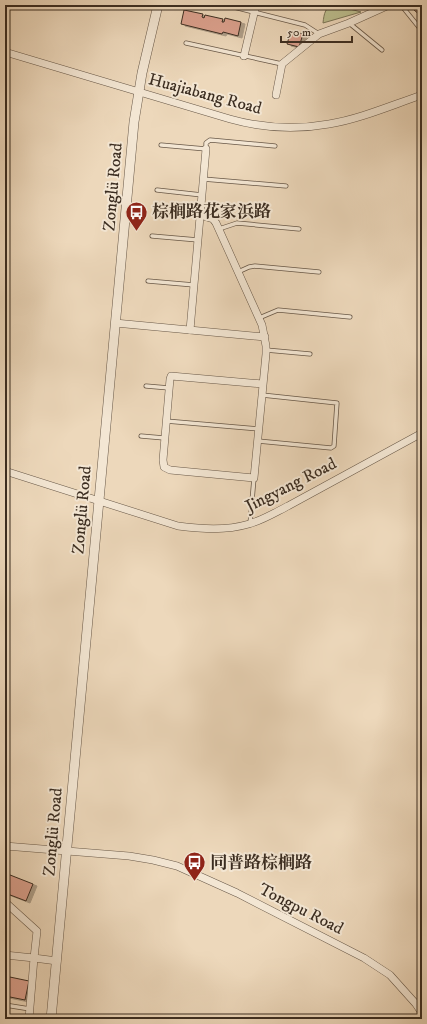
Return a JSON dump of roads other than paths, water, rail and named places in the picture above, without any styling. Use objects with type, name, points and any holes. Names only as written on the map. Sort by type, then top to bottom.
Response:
[{"type":"street","name":"Zonglü Road","points":[[51,1019],[68,851],[115,322],[138,92],[158,5]]},
{"type":"street","points":[[276,95],[282,64],[319,34],[350,23],[388,5]]},
{"type":"street","points":[[244,56],[256,8]]},
{"type":"street","name":"Huajiabang Road","points":[[5,52],[244,123],[289,128],[317,126],[342,121],[422,95]]},
{"type":"street","points":[[190,330],[206,149]]},
{"type":"street","points":[[200,216],[213,219],[219,229],[259,318],[265,337],[266,350],[258,441],[254,478],[170,470],[164,467],[164,438],[171,376],[263,384]]},
{"type":"street","points":[[115,322],[265,337]]},
{"type":"street","name":"Jingyang Road","points":[[5,471],[178,526],[219,529],[250,524],[288,506],[422,432]]},
{"type":"street","name":"Tongpu Road","points":[[5,846],[153,860],[177,866],[237,893],[364,958],[390,975],[416,1004],[422,1013]]},
{"type":"street","points":[[5,902],[38,931],[34,958],[29,1019]]},
{"type":"street","points":[[5,955],[57,961]]},
{"type":"lane","points":[[226,5],[256,8],[305,25],[319,34]]},
{"type":"lane","points":[[401,5],[422,31]]},
{"type":"lane","points":[[350,23],[382,50]]},
{"type":"lane","points":[[186,43],[282,64]]},
{"type":"lane","points":[[161,145],[206,149],[206,143],[210,140],[276,146]]},
{"type":"lane","points":[[203,179],[286,186]]},
{"type":"lane","points":[[157,190],[202,195]]},
{"type":"lane","points":[[219,229],[237,223],[299,229]]},
{"type":"lane","points":[[152,236],[198,240]]},
{"type":"lane","points":[[238,272],[255,266],[319,272]]},
{"type":"lane","points":[[148,281],[194,285]]},
{"type":"lane","points":[[259,318],[278,310],[350,317]]},
{"type":"lane","points":[[266,350],[310,354]]},
{"type":"lane","points":[[146,386],[169,388]]},
{"type":"lane","points":[[258,441],[331,448],[334,446],[337,403],[262,395]]},
{"type":"lane","points":[[166,421],[259,430]]},
{"type":"lane","points":[[141,436],[164,438]]},
{"type":"lane","points":[[250,524],[254,478]]},
{"type":"lane","points":[[5,1005],[30,1009]]},
{"type":"place","name":"棕榈路花家浜路","points":[[136,232]]},
{"type":"place","name":"同普路棕榈路","points":[[194,882]]}]
